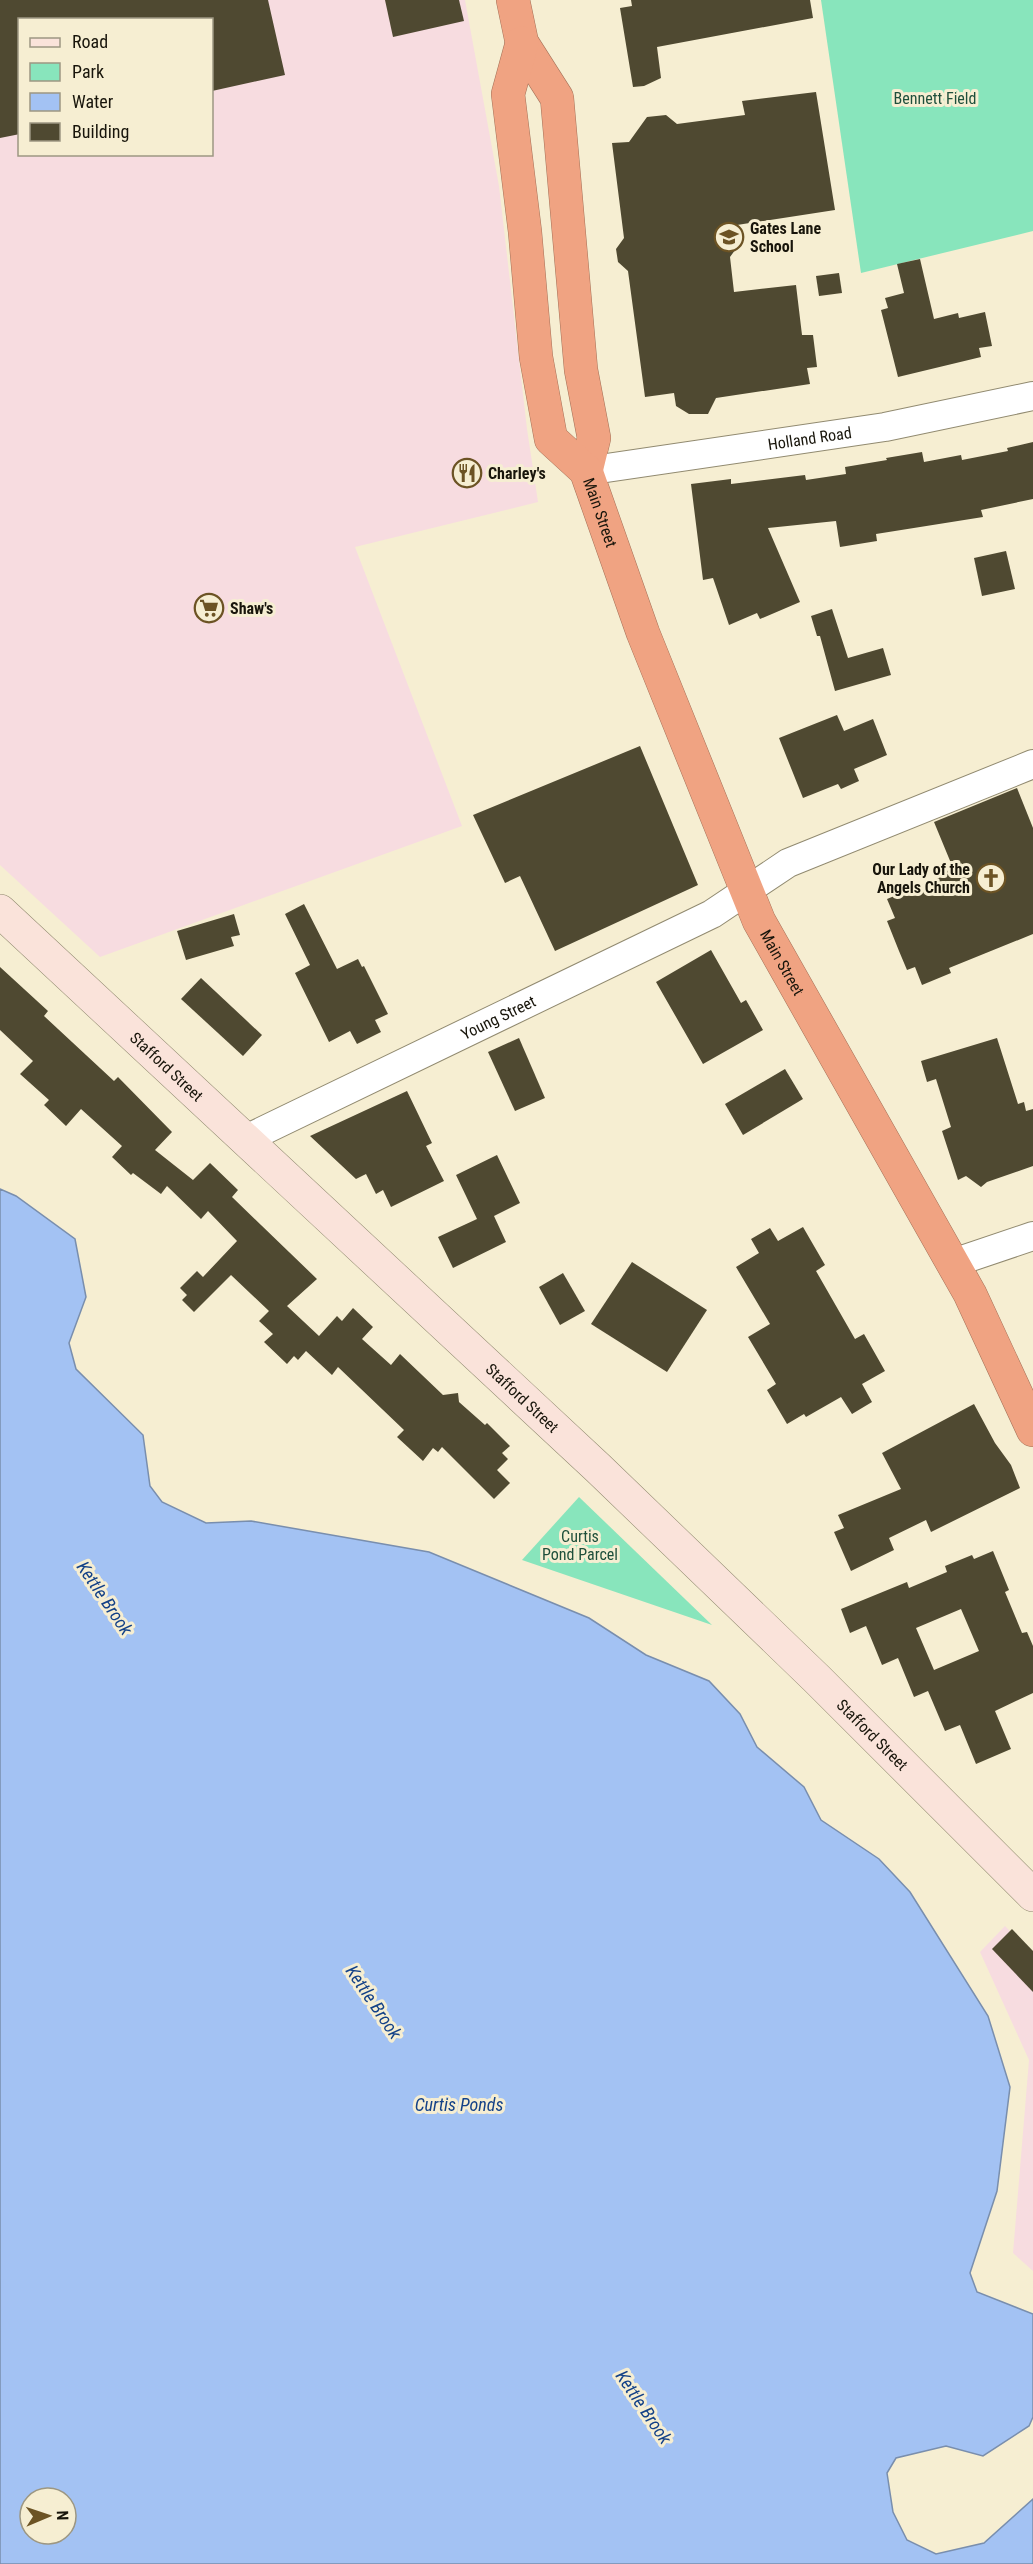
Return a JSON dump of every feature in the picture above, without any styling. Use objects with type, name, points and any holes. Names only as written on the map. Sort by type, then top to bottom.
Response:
[{"type":"highway","name":"Main Street","points":[[513,0],[522,43],[556,98],[581,370],[594,438],[586,471]]},
{"type":"highway","name":"Main Street","points":[[522,43],[508,94],[526,243],[539,380],[551,439],[586,471],[651,655],[749,891],[759,921],[953,1263],[987,1328],[1033,1430]]},
{"type":"main road","name":"Stafford Street","points":[[0,911],[598,1468],[826,1687],[1033,1895]]},
{"type":"street","name":"Holland Road","points":[[586,471],[885,427],[1033,396]]},
{"type":"street","name":"Young Street","points":[[246,1139],[712,914],[788,863],[1033,764]]},
{"type":"street","points":[[953,1263],[1033,1236]]},
{"type":"shaded area","points":[[0,0],[465,0],[499,186],[527,429],[538,502],[355,547],[462,826],[100,957],[0,865]]},
{"type":"shaded area","points":[[1005,1926],[1033,1955],[1033,2271],[1013,2253],[1029,2060],[980,1952]]},
{"type":"green space","name":"Bennett Field","points":[[821,0],[1033,0],[1033,231],[861,273]]},
{"type":"green space","name":"Curtis Pond Parcel","points":[[579,1497],[712,1625],[522,1560]]},
{"type":"water","name":"Curtis Ponds","points":[[0,1189],[16,1196],[75,1239],[86,1297],[69,1343],[76,1369],[143,1435],[150,1486],[162,1502],[206,1523],[251,1521],[429,1552],[589,1618],[646,1655],[709,1681],[740,1714],[757,1747],[804,1787],[821,1820],[879,1859],[910,1892],[988,2016],[1010,2087],[997,2191],[970,2273],[977,2292],[1033,2314],[1033,2417],[1029,2426],[983,2456],[946,2446],[896,2458],[887,2473],[893,2512],[907,2540],[936,2554],[984,2543],[1033,2499],[1033,2564],[0,2564]]},
{"type":"building","points":[[0,0],[268,0],[285,75],[213,91],[213,18],[18,18],[18,134],[0,138]]},
{"type":"building","points":[[385,0],[459,0],[464,21],[393,37]]},
{"type":"building","points":[[631,0],[810,0],[813,18],[657,47],[661,78],[644,86],[633,87],[620,8],[632,6]]},
{"type":"building","points":[[816,92],[835,210],[737,225],[738,246],[730,257],[734,292],[796,285],[802,335],[813,335],[817,367],[807,368],[810,384],[716,398],[708,414],[689,414],[676,406],[674,393],[645,397],[628,271],[618,262],[616,249],[624,238],[612,143],[629,142],[647,117],[666,115],[677,124],[745,115],[742,101]]},
{"type":"building","points":[[920,259],[934,319],[958,313],[959,318],[985,312],[992,346],[979,348],[981,357],[898,377],[881,310],[888,308],[885,298],[904,293],[897,264]]},
{"type":"building","points":[[839,273],[842,293],[819,296],[816,276]]},
{"type":"building","points":[[1033,442],[1033,499],[981,510],[983,517],[876,534],[877,541],[840,547],[836,521],[768,528],[800,602],[760,619],[757,613],[729,625],[713,578],[703,580],[691,484],[731,479],[731,484],[805,475],[806,480],[846,474],[845,467],[887,460],[886,458],[922,452],[924,462],[961,455],[962,460],[1008,451],[1007,448]]},
{"type":"building","points":[[1006,551],[1015,589],[982,596],[974,558]]},
{"type":"building","points":[[832,609],[848,658],[883,648],[891,675],[835,691],[820,636],[817,636],[811,616]]},
{"type":"building","points":[[837,715],[844,731],[873,719],[887,755],[854,769],[859,781],[841,789],[838,784],[803,798],[779,738]]},
{"type":"building","points":[[640,746],[698,885],[555,951],[520,876],[505,883],[473,815]]},
{"type":"building","name":"Our Lady of the Angels Church","points":[[1017,788],[1033,828],[1033,934],[949,968],[951,973],[922,985],[915,967],[907,970],[899,951],[887,921],[895,918],[887,899],[948,874],[947,871],[953,868],[934,822]]},
{"type":"building","points":[[304,904],[337,969],[358,959],[362,967],[364,966],[388,1014],[375,1020],[381,1032],[357,1044],[350,1031],[329,1042],[295,973],[310,965],[285,914]]},
{"type":"building","points":[[234,914],[240,935],[231,937],[234,946],[186,960],[177,931]]},
{"type":"building","points":[[711,950],[741,1003],[746,1000],[763,1030],[703,1064],[656,982]]},
{"type":"building","points":[[0,967],[48,1011],[44,1016],[114,1081],[118,1077],[172,1132],[155,1150],[193,1180],[210,1163],[238,1190],[232,1197],[317,1279],[287,1306],[319,1336],[337,1316],[342,1321],[353,1308],[373,1327],[362,1339],[391,1365],[400,1354],[443,1395],[458,1393],[459,1402],[485,1425],[487,1423],[510,1446],[502,1453],[508,1459],[497,1470],[510,1483],[494,1499],[442,1447],[438,1452],[433,1448],[423,1461],[397,1437],[404,1430],[338,1367],[332,1375],[306,1351],[298,1360],[294,1356],[287,1364],[264,1342],[273,1334],[259,1321],[269,1311],[231,1275],[194,1312],[182,1300],[187,1295],[180,1288],[197,1271],[203,1277],[237,1241],[208,1211],[201,1219],[167,1186],[161,1194],[133,1173],[131,1175],[112,1157],[122,1146],[81,1109],[66,1126],[44,1105],[49,1100],[20,1074],[33,1061],[0,1030]]},
{"type":"building","points":[[201,978],[262,1035],[243,1056],[181,999]]},
{"type":"building","points":[[519,1038],[545,1098],[515,1111],[488,1052]]},
{"type":"building","points":[[997,1038],[1018,1104],[1024,1102],[1026,1111],[1033,1109],[1033,1166],[987,1182],[981,1187],[966,1176],[958,1180],[942,1131],[951,1127],[936,1079],[927,1082],[921,1061]]},
{"type":"building","points":[[785,1069],[803,1099],[743,1135],[725,1104]]},
{"type":"building","points":[[407,1091],[432,1143],[426,1146],[444,1181],[391,1207],[383,1190],[376,1194],[366,1174],[356,1179],[310,1136]]},
{"type":"building","points":[[497,1155],[520,1203],[494,1216],[506,1242],[453,1268],[438,1237],[477,1219],[456,1175]]},
{"type":"building","points":[[803,1227],[825,1265],[816,1271],[855,1339],[864,1334],[885,1371],[862,1384],[872,1402],[852,1414],[841,1397],[806,1417],[804,1414],[787,1424],[767,1390],[776,1384],[748,1337],[770,1324],[736,1267],[759,1253],[751,1239],[770,1228],[778,1241]]},
{"type":"building","points":[[632,1262],[707,1310],[667,1372],[591,1324]]},
{"type":"building","points":[[563,1273],[585,1311],[560,1325],[539,1287]]},
{"type":"building","points":[[974,1404],[995,1443],[1011,1465],[1020,1488],[931,1532],[926,1520],[889,1538],[894,1550],[851,1571],[834,1532],[844,1528],[838,1515],[901,1489],[882,1453]]},
{"type":"building","points":[[993,1551],[1009,1590],[1005,1592],[1022,1633],[1027,1632],[1033,1646],[1033,1693],[995,1711],[1011,1749],[976,1764],[960,1725],[945,1731],[928,1691],[914,1697],[898,1658],[882,1665],[866,1626],[850,1633],[841,1609],[907,1582],[909,1588],[947,1572],[945,1566],[972,1555],[974,1559]],"holes":[[[961,1609],[979,1651],[934,1670],[916,1628]]]},
{"type":"building","points":[[1012,1929],[1033,1951],[1033,1992],[992,1949]]},
{"type":"place","name":"Gates Lane School","points":[[729,237]]},
{"type":"place","name":"Charley's","points":[[467,473]]},
{"type":"place","name":"Shaw's","points":[[209,608]]},
{"type":"place","name":"Our Lady of the Angels Church","points":[[991,878]]},
{"type":"water label","name":"Kettle Brook","points":[[105,1598]]},
{"type":"water label","name":"Kettle Brook","points":[[374,2002]]},
{"type":"water label","name":"Kettle Brook","points":[[644,2407]]}]
